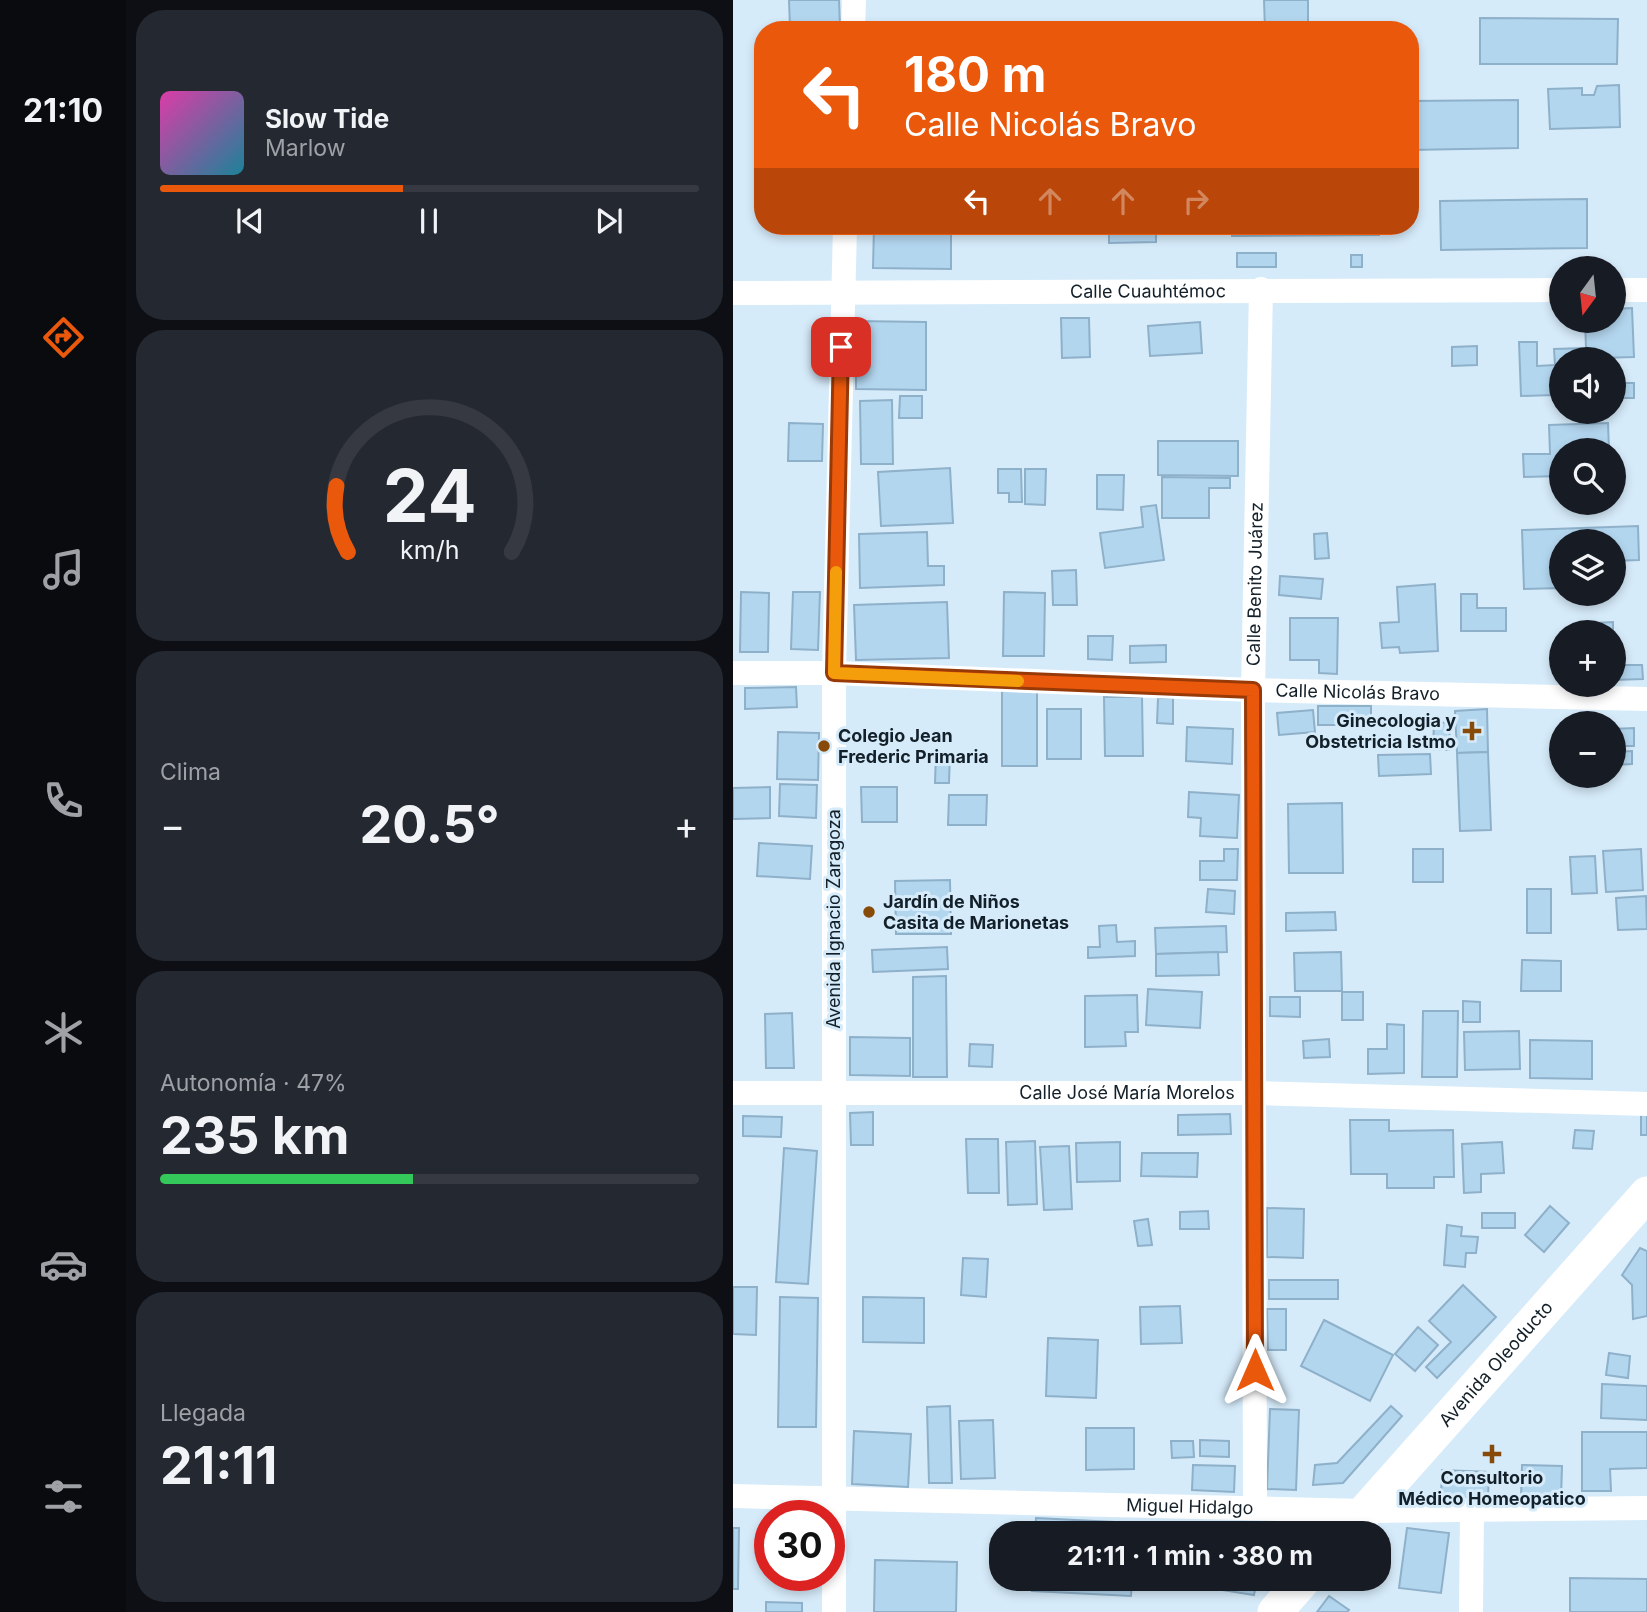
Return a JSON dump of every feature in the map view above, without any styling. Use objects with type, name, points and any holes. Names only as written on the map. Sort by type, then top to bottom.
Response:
[{"type":"main road","name":"Avenida Oleoducto","points":[[1357,1521],[1647,1194]]},
{"type":"main road","points":[[1275,1612],[1294,1591]]},
{"type":"street","points":[[853,21],[854,0]]},
{"type":"street","name":"Avenida Ignacio Zaragoza","points":[[835,1500],[834,673],[845,235]]},
{"type":"street","name":"Calle Benito Juárez","points":[[1255,1508],[1253,690],[1261,289]]},
{"type":"street","name":"Calle Cuauhtémoc","points":[[733,293],[1549,290]]},
{"type":"street","points":[[1626,290],[1647,290]]},
{"type":"street","name":"Calle Nicolás Bravo","points":[[733,673],[834,673],[1253,690],[1647,699]]},
{"type":"street","name":"Calle José María Morelos","points":[[733,1093],[1253,1093],[1647,1104]]},
{"type":"street","name":"Miguel Hidalgo","points":[[733,1496],[835,1500]]},
{"type":"street","name":"Miguel Hidalgo","points":[[845,1500],[1255,1508],[1349,1521]]},
{"type":"street","name":"Miguel Hidalgo","points":[[1366,1521],[1472,1510],[1647,1507]]},
{"type":"street","points":[[1471,1612],[1472,1510]]},
{"type":"street","name":"Avenida Ignacio Zaragoza","points":[[834,1591],[834,1612]]},
{"type":"building","points":[[789,0],[839,0],[840,21],[790,21]]},
{"type":"building","points":[[1264,0],[1308,0],[1308,21],[1265,21]]},
{"type":"building","points":[[1480,18],[1618,19],[1617,64],[1480,64]]},
{"type":"building","points":[[1619,85],[1620,127],[1550,129],[1548,89],[1582,88],[1582,95],[1594,95],[1597,86]]},
{"type":"building","points":[[1518,100],[1518,148],[1419,150],[1419,101]]},
{"type":"building","points":[[1587,199],[1587,248],[1441,250],[1440,201]]},
{"type":"building","points":[[874,235],[951,235],[951,269],[873,268]]},
{"type":"building","points":[[1109,235],[1156,235],[1156,242],[1109,243]]},
{"type":"building","points":[[1232,235],[1379,235],[1232,236]]},
{"type":"building","points":[[1237,253],[1276,253],[1276,267],[1237,267]]},
{"type":"building","points":[[1351,255],[1362,255],[1362,267],[1351,267]]},
{"type":"building","points":[[1626,308],[1632,308],[1634,357],[1626,357],[1626,347],[1586,347],[1585,333],[1626,333]]},
{"type":"building","points":[[1061,318],[1089,318],[1090,357],[1062,358]]},
{"type":"building","points":[[856,321],[926,322],[926,390],[856,389]]},
{"type":"building","points":[[1200,322],[1202,353],[1150,356],[1148,326]]},
{"type":"building","points":[[1519,342],[1537,342],[1537,366],[1549,365],[1549,395],[1521,396]]},
{"type":"building","points":[[1477,346],[1477,365],[1452,366],[1452,347]]},
{"type":"building","points":[[1626,383],[1634,383],[1634,398],[1626,398]]},
{"type":"building","points":[[900,396],[922,396],[922,418],[899,418]]},
{"type":"building","points":[[892,400],[893,464],[861,464],[860,401]]},
{"type":"building","points":[[789,423],[823,424],[822,461],[788,461]]},
{"type":"building","points":[[1608,424],[1609,438],[1549,438],[1549,425]]},
{"type":"building","points":[[1158,441],[1238,441],[1238,476],[1158,475]]},
{"type":"building","points":[[1523,454],[1549,454],[1549,476],[1524,477]]},
{"type":"building","points":[[950,468],[953,523],[881,526],[878,472]]},
{"type":"building","points":[[998,469],[1021,469],[1022,502],[1009,502],[1009,493],[998,493]]},
{"type":"building","points":[[1025,469],[1046,469],[1045,505],[1025,504]]},
{"type":"building","points":[[1097,475],[1124,475],[1123,510],[1097,509]]},
{"type":"building","points":[[1162,477],[1230,478],[1230,488],[1209,488],[1209,518],[1162,518]]},
{"type":"building","points":[[1156,505],[1164,560],[1105,568],[1100,533],[1143,527],[1141,507]]},
{"type":"building","points":[[1638,526],[1639,560],[1626,560],[1626,529],[1551,529]]},
{"type":"building","points":[[1549,529],[1549,588],[1524,589],[1522,530]]},
{"type":"building","points":[[927,532],[928,566],[944,566],[944,585],[860,588],[859,534]]},
{"type":"building","points":[[1327,533],[1329,558],[1315,559],[1314,534]]},
{"type":"building","points":[[1076,570],[1077,605],[1053,605],[1052,571]]},
{"type":"building","points":[[1280,576],[1323,579],[1321,599],[1279,595]]},
{"type":"building","points":[[1435,584],[1438,651],[1400,653],[1399,647],[1382,648],[1380,623],[1399,622],[1397,587]]},
{"type":"building","points":[[741,592],[769,593],[768,652],[740,652]]},
{"type":"building","points":[[793,592],[820,592],[818,650],[791,649]]},
{"type":"building","points":[[1004,592],[1045,593],[1044,656],[1003,656]]},
{"type":"building","points":[[1461,594],[1477,594],[1477,608],[1506,608],[1506,631],[1461,631]]},
{"type":"building","points":[[947,602],[949,658],[856,660],[854,605]]},
{"type":"building","points":[[1290,618],[1338,618],[1337,674],[1319,673],[1319,660],[1290,660]]},
{"type":"building","points":[[1088,636],[1113,636],[1112,660],[1088,659]]},
{"type":"building","points":[[1166,645],[1166,662],[1130,663],[1130,646]]},
{"type":"building","points":[[1626,665],[1642,665],[1643,679],[1626,680]]},
{"type":"building","points":[[796,687],[797,707],[745,709],[745,688]]},
{"type":"building","points":[[1002,691],[1037,691],[1037,766],[1002,766]]},
{"type":"building","points":[[1104,697],[1142,697],[1143,756],[1105,756]]},
{"type":"building","points":[[1158,698],[1173,698],[1173,724],[1157,723]]},
{"type":"building","points":[[1318,706],[1371,706],[1371,725],[1318,725]]},
{"type":"building","points":[[1047,709],[1081,709],[1081,759],[1047,759]]},
{"type":"building","name":"Ginecologia y Obstetricia Istmo","points":[[1487,709],[1488,752],[1457,753],[1455,711]]},
{"type":"building","points":[[1313,710],[1315,732],[1279,735],[1277,713]]},
{"type":"building","points":[[1434,722],[1450,723],[1449,750],[1433,750]]},
{"type":"building","points":[[1187,727],[1233,729],[1232,764],[1186,761]]},
{"type":"building","points":[[1626,728],[1634,728],[1634,746],[1626,746]]},
{"type":"building","points":[[778,732],[819,733],[818,780],[777,779]]},
{"type":"building","points":[[1626,751],[1632,751],[1632,764],[1626,764]]},
{"type":"building","points":[[1488,752],[1491,830],[1460,831],[1457,753]]},
{"type":"building","points":[[936,753],[950,753],[949,783],[935,783]]},
{"type":"building","points":[[1430,754],[1431,774],[1379,776],[1378,755]]},
{"type":"building","points":[[780,784],[817,785],[816,818],[779,816]]},
{"type":"building","points":[[770,787],[770,818],[733,819],[733,788]]},
{"type":"building","points":[[861,787],[897,787],[897,822],[862,822]]},
{"type":"building","points":[[1189,792],[1239,795],[1237,838],[1200,836],[1201,818],[1188,817]]},
{"type":"building","points":[[949,795],[987,795],[986,825],[948,825]]},
{"type":"building","points":[[1342,803],[1343,873],[1289,873],[1288,804]]},
{"type":"building","points":[[759,843],[812,846],[810,879],[757,876]]},
{"type":"building","points":[[1224,849],[1238,849],[1237,880],[1200,880],[1200,861],[1224,861]]},
{"type":"building","points":[[1413,849],[1443,849],[1443,882],[1413,882]]},
{"type":"building","points":[[1641,849],[1643,890],[1606,892],[1603,851]]},
{"type":"building","points":[[1595,856],[1597,893],[1572,894],[1570,857]]},
{"type":"building","points":[[950,880],[951,934],[896,934],[895,881]]},
{"type":"building","points":[[1208,889],[1235,891],[1234,914],[1206,912]]},
{"type":"building","points":[[1527,889],[1551,889],[1551,933],[1527,933]]},
{"type":"building","points":[[1646,896],[1647,929],[1618,930],[1616,898]]},
{"type":"building","points":[[1335,912],[1336,930],[1286,931],[1286,913]]},
{"type":"building","points":[[1116,925],[1117,942],[1135,941],[1135,956],[1088,958],[1088,947],[1100,947],[1099,926]]},
{"type":"building","points":[[1226,926],[1227,952],[1156,954],[1155,928]]},
{"type":"building","points":[[947,947],[948,969],[873,972],[872,950]]},
{"type":"building","points":[[1218,952],[1219,975],[1156,976],[1156,954]]},
{"type":"building","points":[[1341,952],[1342,991],[1295,991],[1294,953]]},
{"type":"building","points":[[1522,960],[1561,961],[1561,991],[1521,991]]},
{"type":"building","points":[[946,976],[947,1077],[913,1077],[913,977]]},
{"type":"building","points":[[1148,989],[1202,992],[1200,1028],[1146,1025]]},
{"type":"building","points":[[1342,992],[1363,992],[1363,1020],[1342,1020]]},
{"type":"building","points":[[1137,995],[1138,1032],[1125,1032],[1126,1046],[1085,1047],[1085,996]]},
{"type":"building","points":[[1270,997],[1300,997],[1300,1017],[1270,1016]]},
{"type":"building","points":[[1463,1001],[1480,1002],[1480,1022],[1463,1022]]},
{"type":"building","points":[[1423,1011],[1458,1011],[1457,1077],[1422,1077]]},
{"type":"building","points":[[792,1013],[794,1068],[766,1068],[765,1014]]},
{"type":"building","points":[[1387,1024],[1404,1025],[1404,1073],[1368,1074],[1368,1049],[1387,1049]]},
{"type":"building","points":[[1519,1031],[1520,1069],[1465,1070],[1464,1032]]},
{"type":"building","points":[[850,1037],[910,1038],[910,1076],[850,1075]]},
{"type":"building","points":[[1329,1039],[1330,1057],[1304,1058],[1303,1041]]},
{"type":"building","points":[[1530,1040],[1592,1041],[1592,1079],[1530,1078]]},
{"type":"building","points":[[970,1044],[993,1045],[992,1067],[969,1066]]},
{"type":"building","points":[[873,1112],[873,1145],[851,1145],[850,1113]]},
{"type":"building","points":[[1230,1114],[1231,1134],[1178,1135],[1178,1115]]},
{"type":"building","points":[[1641,1115],[1647,1115],[1647,1135],[1641,1135]]},
{"type":"building","points":[[743,1116],[782,1117],[781,1137],[743,1136]]},
{"type":"building","points":[[1350,1120],[1389,1120],[1389,1131],[1453,1130],[1454,1177],[1434,1177],[1434,1188],[1387,1188],[1387,1174],[1351,1174]]},
{"type":"building","points":[[1575,1130],[1594,1131],[1592,1149],[1573,1148]]},
{"type":"building","points":[[966,1139],[998,1139],[999,1193],[968,1193]]},
{"type":"building","points":[[1035,1141],[1037,1204],[1008,1205],[1006,1142]]},
{"type":"building","points":[[1120,1142],[1120,1181],[1077,1182],[1076,1143]]},
{"type":"building","points":[[1502,1142],[1504,1173],[1481,1174],[1481,1192],[1464,1193],[1462,1144]]},
{"type":"building","points":[[1069,1146],[1072,1209],[1044,1210],[1040,1147]]},
{"type":"building","points":[[784,1148],[817,1151],[808,1284],[776,1282]]},
{"type":"building","points":[[1142,1153],[1198,1153],[1197,1177],[1141,1176]]},
{"type":"building","points":[[1550,1206],[1569,1223],[1544,1252],[1525,1235]]},
{"type":"building","points":[[1267,1208],[1304,1209],[1303,1258],[1267,1257]]},
{"type":"building","points":[[1208,1211],[1209,1229],[1180,1229],[1180,1212]]},
{"type":"building","points":[[1482,1213],[1515,1213],[1515,1228],[1482,1228]]},
{"type":"building","points":[[1148,1219],[1152,1245],[1138,1246],[1134,1221]]},
{"type":"building","points":[[1447,1225],[1462,1227],[1461,1236],[1478,1237],[1476,1253],[1466,1253],[1465,1267],[1444,1265]]},
{"type":"building","points":[[1640,1248],[1647,1251],[1647,1316],[1633,1319],[1632,1285],[1622,1275]]},
{"type":"building","points":[[963,1258],[988,1259],[986,1297],[961,1295]]},
{"type":"building","points":[[1269,1280],[1338,1280],[1338,1299],[1269,1299]]},
{"type":"building","points":[[1463,1285],[1496,1317],[1437,1378],[1426,1367],[1451,1342],[1429,1321]]},
{"type":"building","points":[[733,1287],[757,1287],[756,1335],[733,1334]]},
{"type":"building","points":[[780,1297],[818,1298],[816,1427],[778,1427]]},
{"type":"building","points":[[863,1297],[924,1298],[924,1343],[863,1342]]},
{"type":"building","points":[[1180,1306],[1182,1343],[1141,1344],[1140,1307]]},
{"type":"building","points":[[1267,1309],[1286,1309],[1286,1350],[1268,1350]]},
{"type":"building","points":[[1324,1320],[1393,1355],[1370,1401],[1301,1366]]},
{"type":"building","points":[[1418,1327],[1438,1345],[1415,1371],[1395,1354]]},
{"type":"building","points":[[1048,1338],[1098,1340],[1096,1398],[1046,1396]]},
{"type":"building","points":[[1609,1353],[1630,1356],[1628,1378],[1606,1375]]},
{"type":"building","points":[[1602,1384],[1647,1386],[1647,1420],[1601,1418]]},
{"type":"building","points":[[950,1406],[952,1483],[929,1483],[927,1407]]},
{"type":"building","points":[[1391,1406],[1402,1416],[1343,1483],[1313,1485],[1315,1465],[1337,1463]]},
{"type":"building","points":[[1270,1409],[1299,1410],[1296,1490],[1267,1489]]},
{"type":"building","points":[[993,1420],[995,1478],[961,1479],[959,1421]]},
{"type":"building","points":[[1086,1428],[1134,1428],[1134,1469],[1086,1470]]},
{"type":"building","points":[[854,1431],[911,1434],[908,1487],[852,1484]]},
{"type":"building","points":[[1582,1432],[1647,1432],[1647,1468],[1610,1469],[1611,1491],[1582,1491]]},
{"type":"building","points":[[1200,1440],[1229,1441],[1229,1457],[1200,1456]]},
{"type":"building","points":[[1171,1441],[1193,1441],[1194,1457],[1172,1458]]},
{"type":"building","points":[[1193,1465],[1235,1466],[1234,1492],[1192,1490]]},
{"type":"building","points":[[1522,1465],[1562,1466],[1561,1499],[1521,1498]]},
{"type":"building","points":[[1442,1470],[1489,1472],[1488,1498],[1441,1497]]},
{"type":"building","points":[[1036,1518],[1095,1521],[1036,1521]]},
{"type":"building","points":[[733,1528],[739,1528],[738,1589],[733,1589]]},
{"type":"building","points":[[1407,1528],[1449,1533],[1441,1593],[1399,1588]]},
{"type":"building","points":[[875,1560],[957,1562],[956,1612],[874,1612]]},
{"type":"building","points":[[1570,1578],[1647,1579],[1647,1612],[1570,1612]]},
{"type":"building","points":[[1032,1591],[1131,1591],[1131,1596]]},
{"type":"building","points":[[1228,1591],[1255,1591],[1254,1595]]},
{"type":"building","points":[[1329,1596],[1349,1610],[1317,1612]]},
{"type":"building","points":[[766,1602],[802,1603],[802,1612],[766,1612]]},
{"type":"slow traffic","points":[[836,572],[834,673],[1018,681]]},
{"type":"place","name":"Ginecologia y Obstetricia Istmo","points":[[1472,731]]},
{"type":"place","name":"Colegio Jean Frederic Primaria","points":[[824,746]]},
{"type":"place","name":"Jardín de Niños Casita de Marionetas","points":[[869,912]]},
{"type":"place","name":"Consultorio Médico Homeopatico","points":[[1492,1454]]},
{"type":"route","points":[[841,347],[834,673],[1253,690],[1255,1370]]}]
